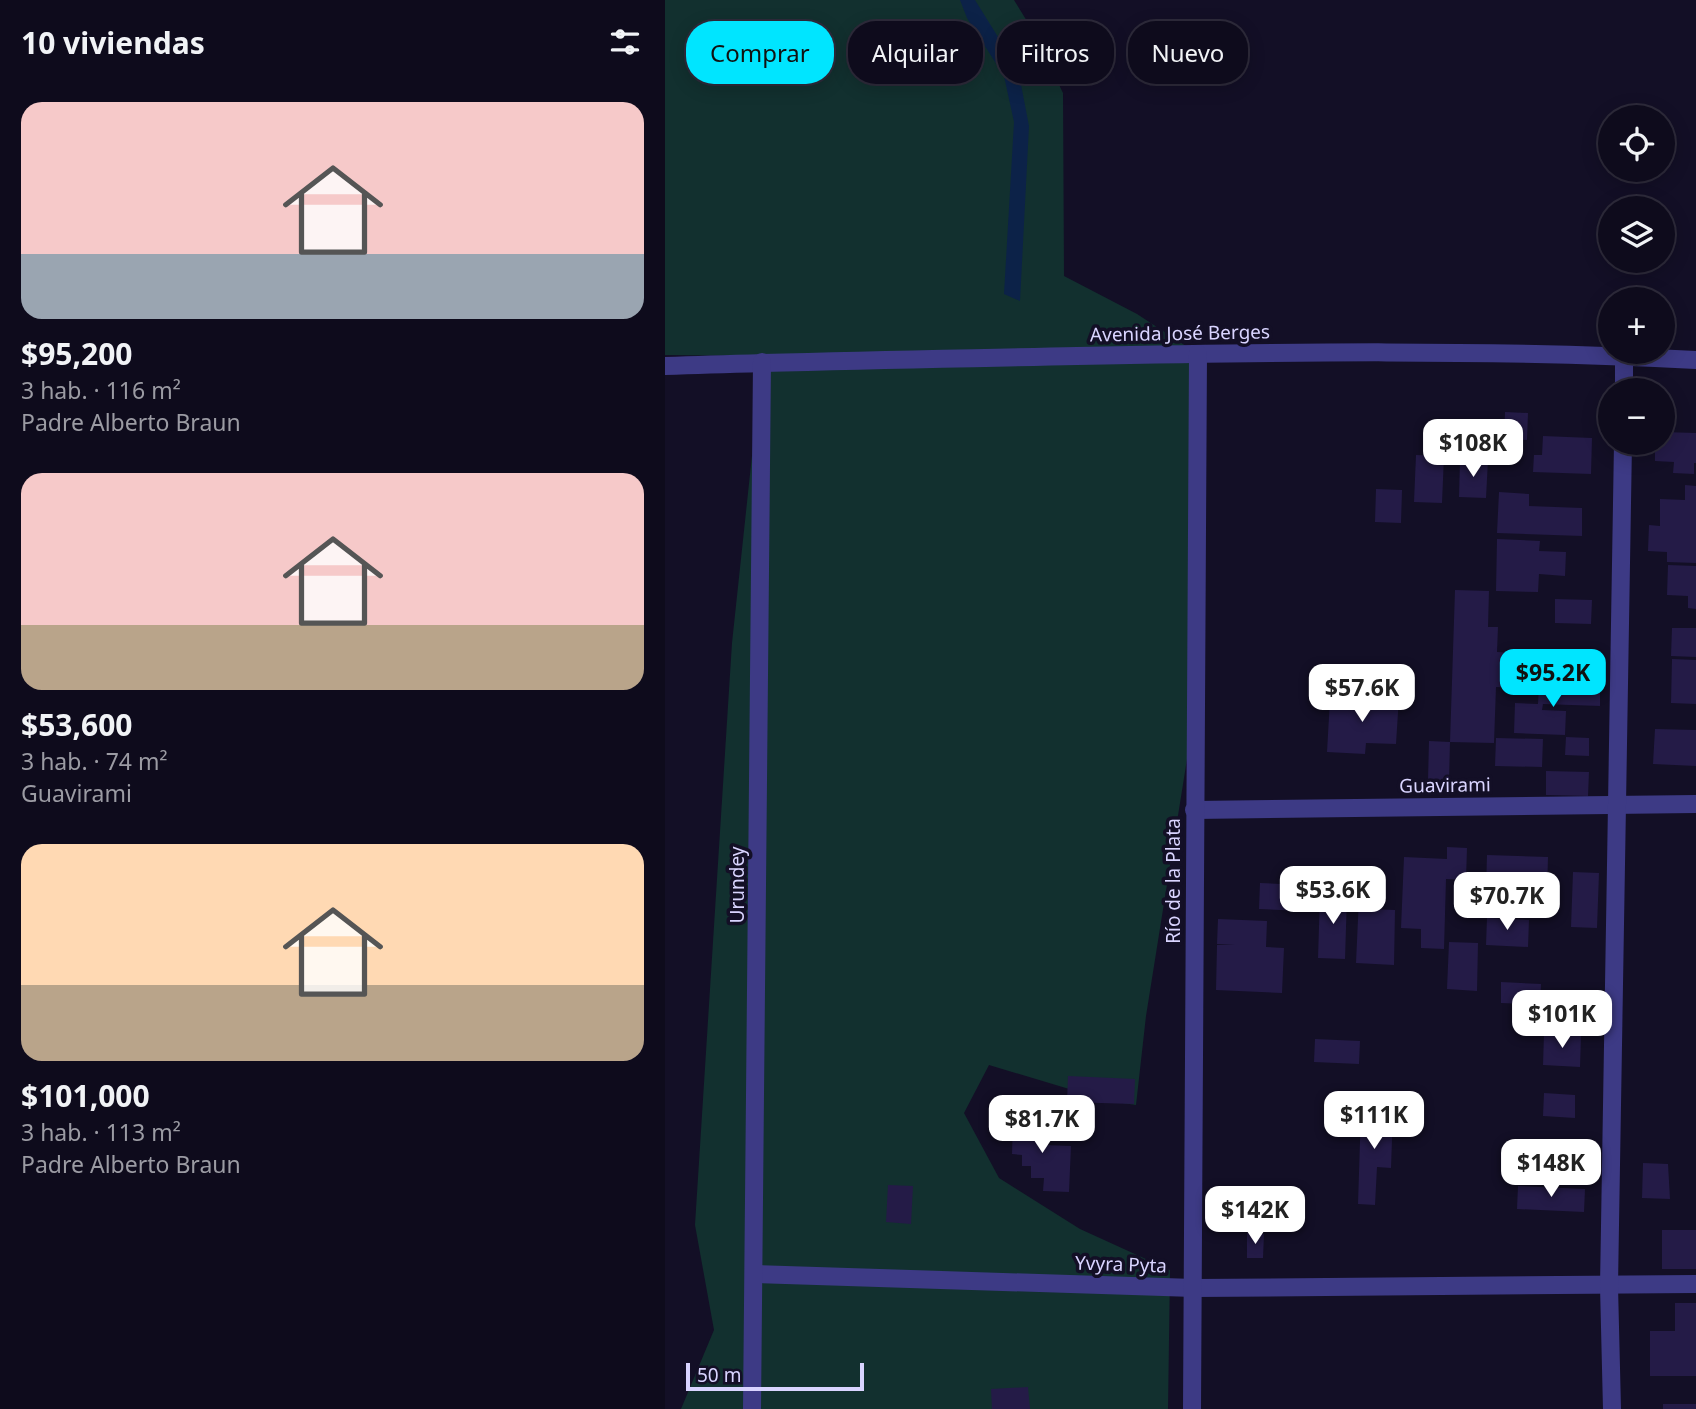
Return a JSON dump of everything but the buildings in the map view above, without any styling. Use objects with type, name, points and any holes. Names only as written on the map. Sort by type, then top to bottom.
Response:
[{"type":"street","name":"Avenida José Berges","points":[[665,366],[1198,354],[1598,356]]},
{"type":"street","name":"Río de la Plata","points":[[1192,1409],[1198,354]]},
{"type":"street","name":"Avenida José Berges","points":[[1675,359],[1696,360]]},
{"type":"street","name":"Urundey","points":[[752,1409],[762,362]]},
{"type":"street","points":[[1612,1409],[1609,1286],[1623,455]]},
{"type":"street","name":"Guavirami","points":[[1194,810],[1696,804]]},
{"type":"street","name":"Yvyra Pyta","points":[[754,1275],[1194,1288],[1696,1284]]},
{"type":"green space","points":[[665,0],[1014,0],[1027,21],[997,21],[997,84],[1059,84],[1063,93],[1064,276],[1137,314],[1198,354],[1195,709],[1146,1016],[1136,1105],[1109,1101],[989,1065],[964,1113],[999,1178],[1080,1229],[1170,1270],[1168,1409],[681,1409],[714,1330],[695,1225],[732,643],[762,362],[756,356],[665,355]]},
{"type":"water","points":[[960,0],[975,0],[997,35],[997,65],[983,43],[983,21],[969,21]]},
{"type":"water","points":[[1006,84],[1021,84],[1029,126],[1020,301],[1004,294],[1014,122]]}]
